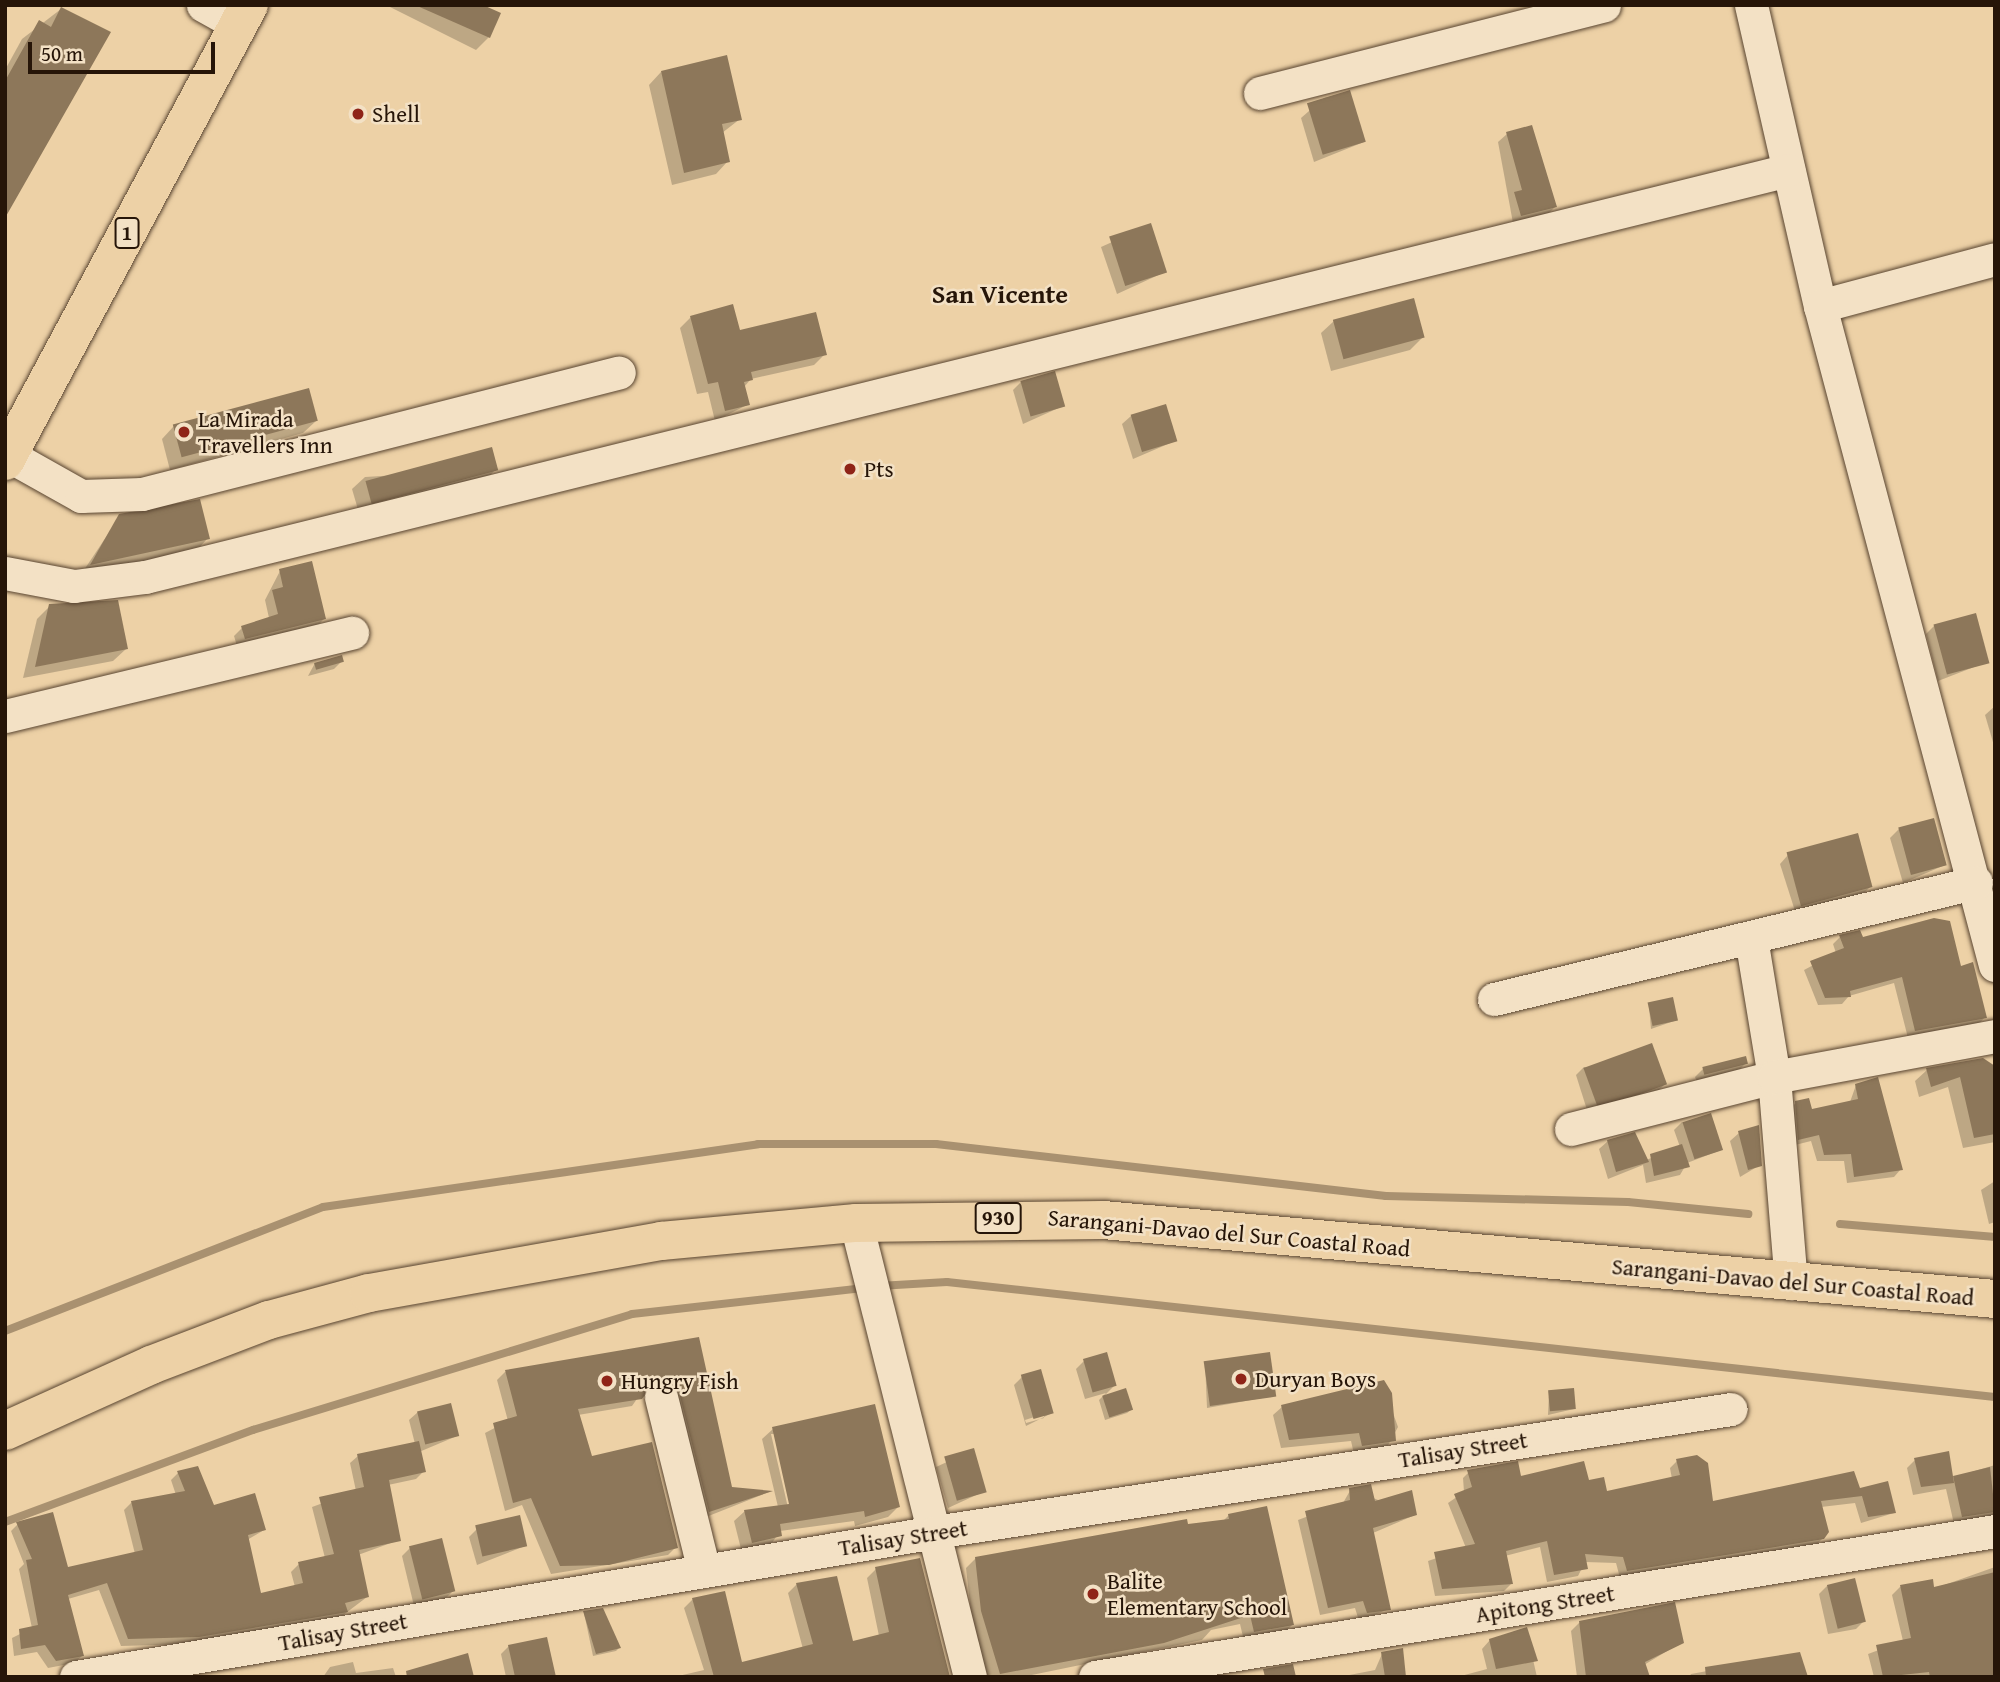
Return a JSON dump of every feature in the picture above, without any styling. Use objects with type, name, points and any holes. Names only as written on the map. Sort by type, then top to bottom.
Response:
[{"type":"main road","name":"1","points":[[7,458],[244,15]]},
{"type":"main road","name":"Sarangani-Davao del Sur Coastal Road","points":[[13,1425],[269,1320],[369,1293],[661,1241],[856,1223],[1103,1220],[1995,1299]]},
{"type":"street","points":[[203,5],[244,15]]},
{"type":"street","points":[[1260,93],[1604,5]]},
{"type":"street","points":[[1751,5],[1820,306],[1976,882],[1995,965]]},
{"type":"street","points":[[5,573],[74,586],[145,577],[1788,170]]},
{"type":"street","points":[[1820,306],[1995,259]]},
{"type":"street","points":[[7,458],[81,496],[142,494],[619,372]]},
{"type":"street","points":[[5,716],[352,633]]},
{"type":"street","points":[[1494,999],[1976,882]]},
{"type":"street","points":[[1751,938],[1774,1077],[1791,1283]]},
{"type":"street","points":[[1571,1129],[1774,1077],[1995,1036]]},
{"type":"street","points":[[856,1223],[970,1677]]},
{"type":"street","points":[[661,1397],[704,1571]]},
{"type":"street","name":"Talisay Street","points":[[76,1677],[935,1532],[1731,1409]]},
{"type":"street","name":"Apitong Street","points":[[1095,1677],[1995,1531]]},
{"type":"building","points":[[415,5],[483,5],[501,13],[490,38]]},
{"type":"building","points":[[61,7],[111,32],[5,218],[5,81],[39,20],[51,27]]},
{"type":"building","points":[[727,55],[742,120],[722,124],[730,162],[684,173],[661,71]]},
{"type":"building","points":[[1350,90],[1366,142],[1323,155],[1307,103]]},
{"type":"building","points":[[1532,125],[1557,207],[1521,216],[1514,192],[1522,190],[1506,132]]},
{"type":"building","points":[[1151,223],[1167,272],[1125,286],[1109,237]]},
{"type":"building","points":[[1414,298],[1425,338],[1343,359],[1333,320]]},
{"type":"building","points":[[733,304],[740,330],[816,312],[827,355],[751,372],[753,380],[744,382],[750,405],[725,411],[718,382],[708,384],[690,316]]},
{"type":"building","points":[[1055,371],[1065,407],[1031,416],[1020,381]]},
{"type":"building","points":[[309,388],[318,421],[182,457],[173,424]]},
{"type":"building","points":[[1166,404],[1177,441],[1142,452],[1131,415]]},
{"type":"building","points":[[492,447],[498,470],[372,504],[365,481]]},
{"type":"building","points":[[200,499],[210,539],[90,565],[119,514]]},
{"type":"building","points":[[312,561],[326,619],[245,639],[241,626],[278,614],[272,590],[283,587],[279,569]]},
{"type":"building","points":[[118,600],[128,649],[35,667],[49,604]]},
{"type":"building","points":[[1976,613],[1989,663],[1947,675],[1933,624]]},
{"type":"building","points":[[342,655],[344,662],[316,670],[314,663]]},
{"type":"building","points":[[1934,818],[1947,865],[1911,875],[1898,828]]},
{"type":"building","points":[[1858,833],[1872,887],[1801,906],[1787,852]]},
{"type":"building","points":[[1934,918],[1950,921],[1961,966],[1973,962],[1987,1018],[1915,1031],[1902,977],[1850,991],[1851,997],[1825,998],[1810,961],[1844,948],[1839,935],[1860,930],[1863,937]]},
{"type":"building","points":[[1673,997],[1678,1020],[1653,1026],[1648,1002]]},
{"type":"building","points":[[1652,1043],[1667,1084],[1598,1109],[1583,1068]]},
{"type":"building","points":[[1746,1056],[1748,1064],[1704,1075],[1702,1067]]},
{"type":"building","points":[[1983,1058],[1995,1066],[1995,1134],[1974,1138],[1960,1077],[1931,1087],[1926,1068]]},
{"type":"building","points":[[1878,1077],[1903,1170],[1854,1177],[1851,1154],[1824,1155],[1819,1135],[1798,1140],[1795,1101],[1809,1098],[1812,1109],[1858,1099],[1855,1084]]},
{"type":"building","points":[[1711,1113],[1723,1150],[1695,1159],[1682,1122]]},
{"type":"building","points":[[1759,1125],[1762,1166],[1748,1170],[1738,1131]]},
{"type":"building","points":[[1635,1132],[1649,1162],[1616,1172],[1607,1140]]},
{"type":"building","points":[[1682,1144],[1690,1167],[1654,1176],[1650,1154]]},
{"type":"building","points":[[699,1337],[732,1487],[773,1491],[709,1512],[679,1392],[667,1379],[656,1379],[642,1399],[578,1409],[592,1456],[652,1442],[678,1548],[609,1565],[560,1566],[531,1498],[513,1503],[493,1423],[517,1416],[505,1370]]},
{"type":"building","points":[[1107,1352],[1117,1386],[1093,1393],[1083,1359]]},
{"type":"building","points":[[1270,1352],[1276,1397],[1210,1406],[1204,1361]]},
{"type":"building","points":[[1041,1369],[1054,1413],[1033,1419],[1021,1375]]},
{"type":"building","points":[[1384,1380],[1392,1393],[1396,1441],[1362,1446],[1359,1433],[1289,1440],[1281,1405]]},
{"type":"building","points":[[1126,1388],[1133,1410],[1109,1418],[1102,1396]]},
{"type":"building","points":[[1574,1388],[1576,1409],[1550,1411],[1548,1390]]},
{"type":"building","points":[[451,1403],[459,1436],[425,1444],[417,1411]]},
{"type":"building","points":[[875,1404],[900,1507],[865,1517],[864,1511],[780,1524],[782,1536],[752,1543],[744,1510],[789,1504],[772,1427]]},
{"type":"building","points":[[419,1441],[426,1472],[389,1480],[401,1541],[359,1550],[369,1597],[345,1603],[348,1612],[199,1637],[128,1639],[107,1583],[68,1595],[84,1656],[56,1661],[45,1645],[21,1649],[19,1629],[38,1625],[26,1560],[32,1559],[16,1522],[53,1512],[68,1567],[143,1550],[131,1501],[185,1491],[177,1471],[198,1466],[214,1505],[255,1493],[266,1530],[248,1535],[261,1593],[303,1583],[298,1562],[334,1554],[319,1497],[364,1487],[357,1454]]},
{"type":"building","points":[[974,1448],[987,1492],[957,1501],[944,1457]]},
{"type":"building","points":[[1949,1451],[1954,1483],[1921,1487],[1914,1458]]},
{"type":"building","points":[[1697,1455],[1708,1463],[1713,1501],[1854,1471],[1860,1488],[1888,1481],[1896,1513],[1868,1517],[1862,1496],[1821,1501],[1829,1532],[1824,1539],[1627,1571],[1623,1557],[1585,1554],[1588,1569],[1554,1575],[1547,1541],[1506,1551],[1513,1584],[1442,1589],[1434,1552],[1475,1544],[1454,1494],[1472,1487],[1467,1470],[1518,1461],[1521,1476],[1584,1461],[1589,1480],[1604,1477],[1607,1491],[1680,1475],[1676,1459]]},
{"type":"building","points":[[1990,1467],[1995,1512],[1962,1517],[1953,1476]]},
{"type":"building","points":[[1371,1484],[1375,1501],[1412,1490],[1417,1515],[1373,1528],[1391,1610],[1367,1613],[1363,1601],[1328,1608],[1305,1511],[1350,1500],[1349,1488]]},
{"type":"building","name":"Balite Elementary School","points":[[1267,1506],[1294,1625],[1254,1632],[1250,1615],[1164,1643],[1000,1674],[981,1611],[975,1557],[1187,1519],[1188,1524],[1229,1519],[1228,1514]]},
{"type":"building","points":[[520,1515],[527,1546],[482,1557],[475,1525]]},
{"type":"building","points":[[442,1538],[455,1591],[422,1600],[409,1546]]},
{"type":"building","points":[[920,1558],[950,1677],[714,1677],[692,1598],[725,1591],[742,1662],[813,1644],[796,1583],[837,1576],[853,1641],[889,1632],[875,1567]]},
{"type":"building","points":[[1995,1572],[1995,1677],[1930,1677],[1929,1672],[1883,1677],[1876,1645],[1911,1638],[1900,1585],[1933,1579],[1934,1587]]},
{"type":"building","points":[[1855,1578],[1866,1622],[1838,1629],[1827,1585]]},
{"type":"building","points":[[1675,1602],[1684,1643],[1645,1662],[1650,1677],[1586,1677],[1579,1621]]},
{"type":"building","points":[[603,1608],[621,1648],[596,1654],[583,1611]]},
{"type":"building","points":[[1527,1627],[1538,1661],[1496,1669],[1489,1639]]},
{"type":"building","points":[[547,1637],[556,1677],[515,1677],[508,1645]]},
{"type":"building","points":[[1403,1648],[1406,1677],[1385,1677],[1381,1652]]},
{"type":"building","points":[[1800,1652],[1808,1677],[1706,1677],[1705,1667]]},
{"type":"building","points":[[468,1653],[474,1677],[407,1677],[406,1671]]},
{"type":"building","points":[[1293,1664],[1296,1677],[1265,1677],[1263,1669]]},
{"type":"waterway","points":[[5,1331],[323,1207],[758,1144],[936,1144],[1386,1196],[1628,1202],[1748,1214]]},
{"type":"waterway","points":[[1840,1224],[1995,1237]]},
{"type":"waterway","points":[[879,1286],[947,1282],[1995,1397]]},
{"type":"waterway","points":[[5,1522],[253,1430],[632,1314],[863,1288]]},
{"type":"place","name":"Shell","points":[[358,114]]},
{"type":"place","name":"La Mirada Travellers Inn","points":[[184,432]]},
{"type":"place","name":"Pts","points":[[850,469]]},
{"type":"place","name":"Duryan Boys","points":[[1241,1379]]},
{"type":"place","name":"Hungry Fish","points":[[607,1381]]},
{"type":"place","name":"Balite Elementary School","points":[[1093,1594]]},
{"type":"district","name":"San Vicente","points":[[1000,294]]}]
